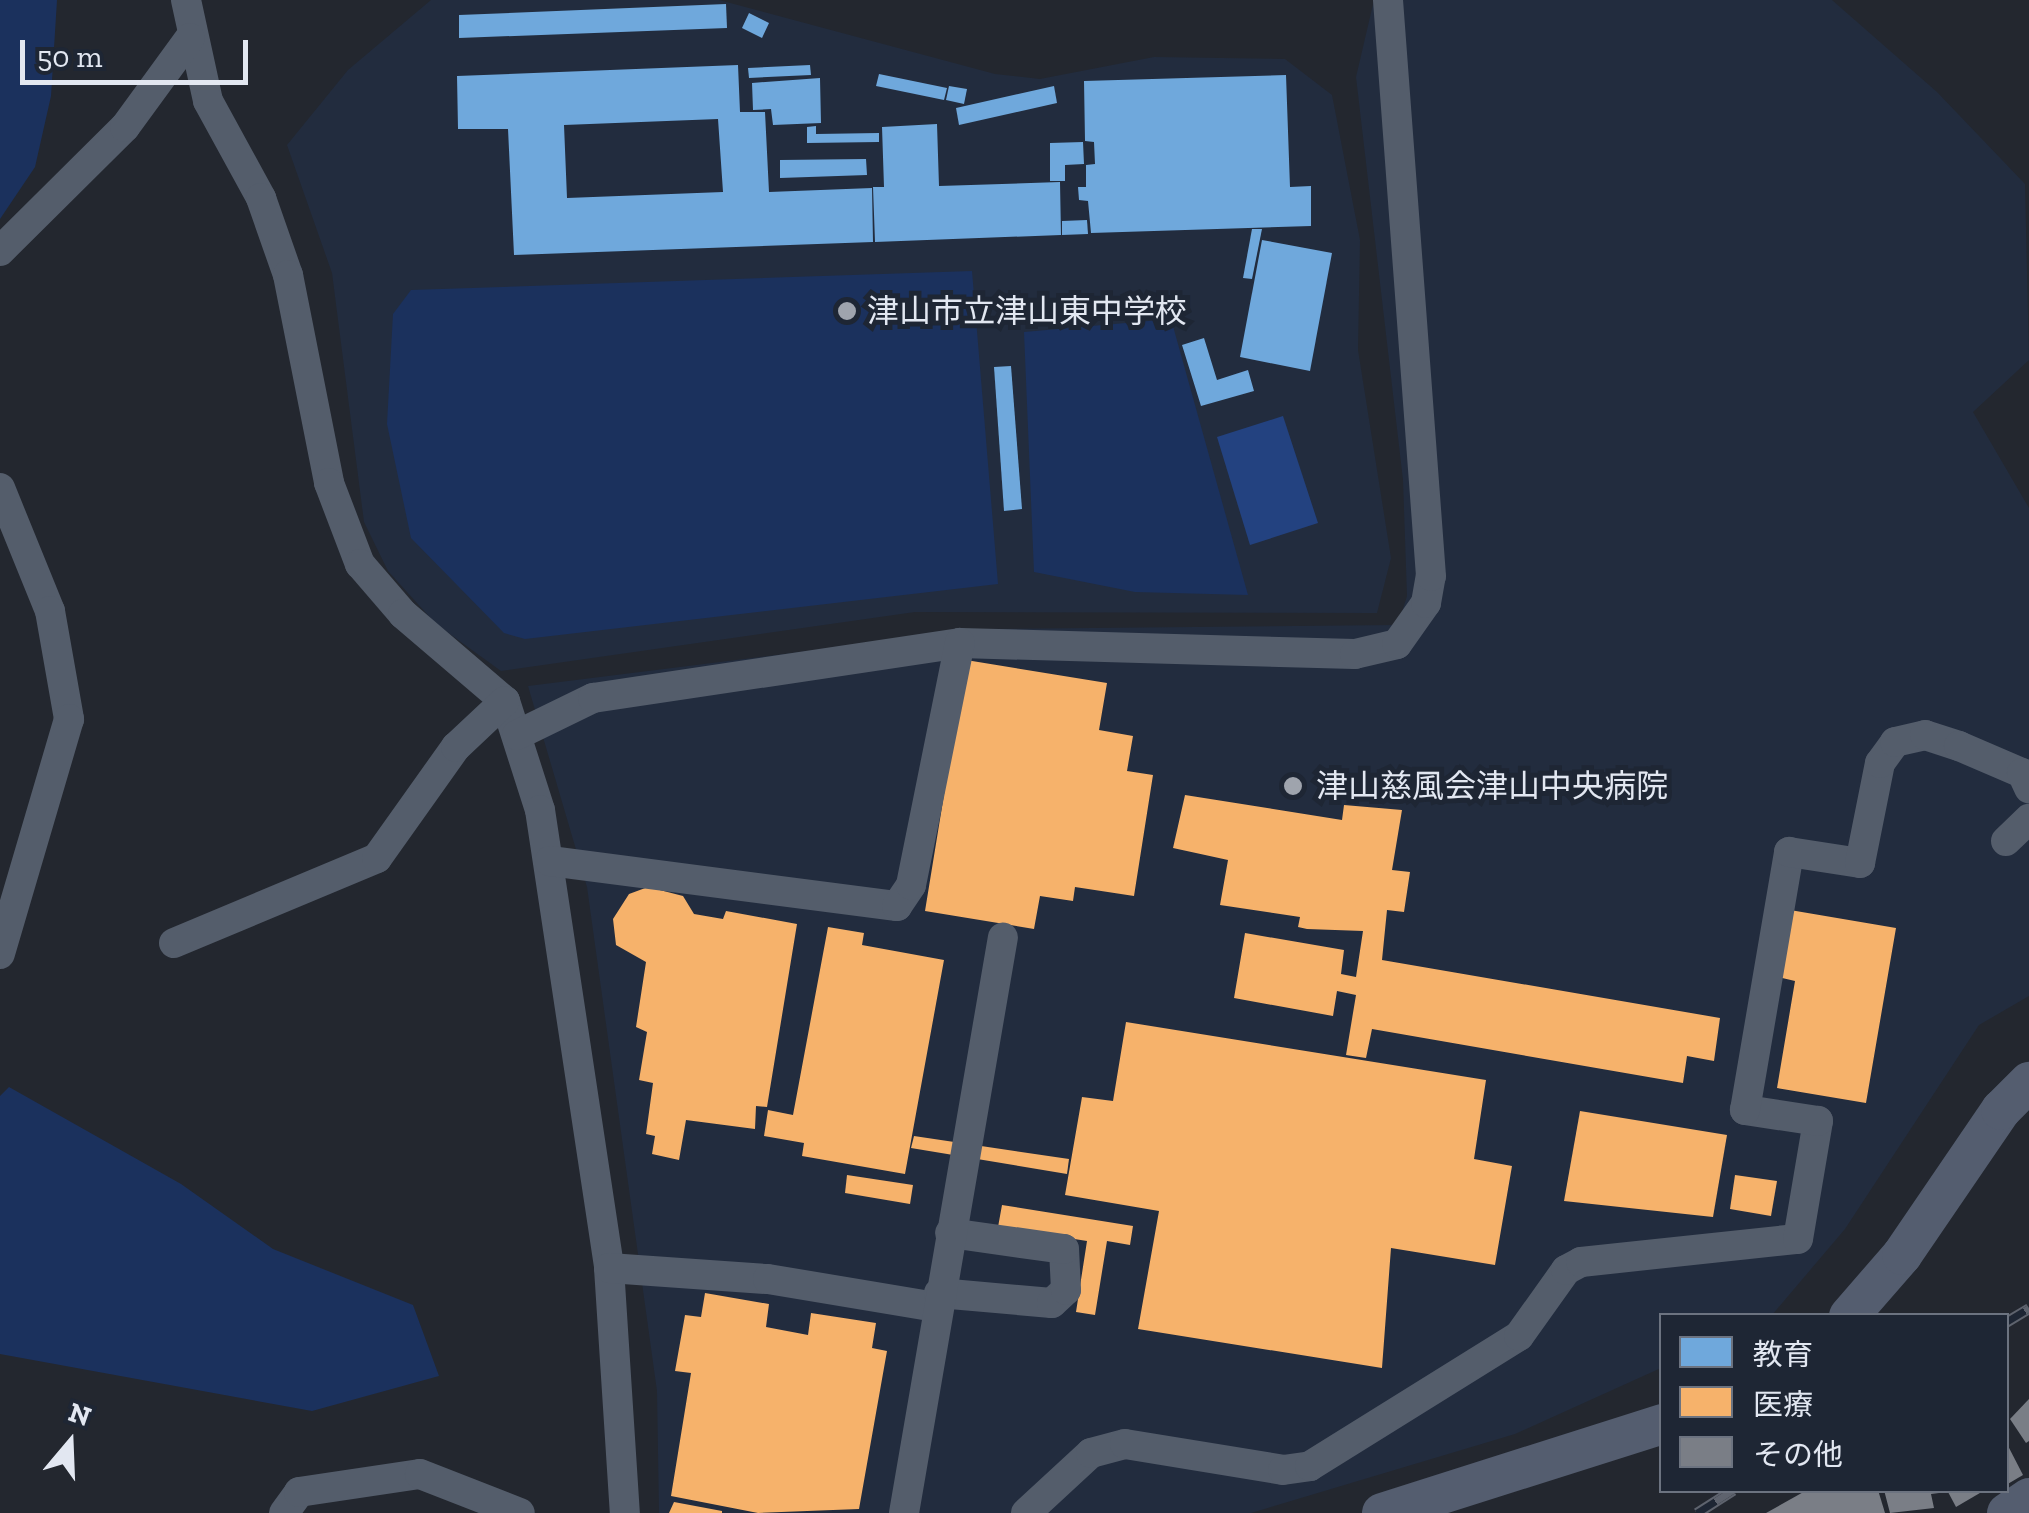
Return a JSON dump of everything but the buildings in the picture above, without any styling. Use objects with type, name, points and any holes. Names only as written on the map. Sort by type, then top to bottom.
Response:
[{"type":"main road","points":[[1851,1313],[2029,1082]]},
{"type":"main road","points":[[1382,1513],[1659,1425]]},
{"type":"main road","points":[[2008,1513],[2029,1498]]},
{"type":"street","points":[[186,0],[190,38],[208,101],[261,198],[288,276],[329,483],[360,564],[403,614],[505,701],[517,735],[550,862],[609,1268],[624,1513]]},
{"type":"street","points":[[517,735],[593,698],[960,643],[1355,654],[1397,644],[1413,626],[1432,576],[1388,0]]},
{"type":"street","points":[[0,251],[125,127],[190,38]]},
{"type":"street","points":[[0,488],[50,610],[69,720],[0,954]]},
{"type":"street","points":[[550,862],[897,906],[911,885],[960,643]]},
{"type":"street","points":[[174,943],[377,858],[456,746],[505,701]]},
{"type":"street","points":[[1026,1513],[1091,1453],[1126,1444],[1283,1470],[1310,1466],[1519,1336],[1566,1270],[1581,1262],[1798,1238],[1818,1121],[1745,1110],[1789,852],[1860,863],[1880,763],[1895,742],[1925,735],[1959,746],[2022,773],[2029,788]]},
{"type":"street","points":[[2006,841],[2029,819]]},
{"type":"street","points":[[904,1513],[1003,936]]},
{"type":"street","points":[[609,1268],[768,1279],[938,1300],[1052,1303],[1066,1290],[1064,1249],[950,1233]]},
{"type":"street","points":[[284,1513],[299,1492],[420,1474],[520,1513]]},
{"type":"shaded area","points":[[0,0],[57,0],[51,96],[35,167],[0,219]]},
{"type":"shaded area","name":"津山市立津山東中学校","points":[[431,0],[719,0],[995,74],[1040,79],[1154,57],[1285,59],[1332,95],[1360,240],[1358,350],[1391,558],[1377,613],[915,612],[501,671],[436,624],[388,571],[364,522],[332,273],[287,145],[348,70]]},
{"type":"shaded area","name":"津山慈風会津山中央病院","points":[[1374,0],[1832,0],[1937,92],[2025,184],[2029,360],[1973,412],[2029,508],[2029,996],[1979,1025],[1845,1229],[1774,1313],[1659,1313],[1659,1369],[1515,1434],[1251,1513],[659,1513],[657,1391],[587,887],[528,686],[985,629],[1398,625],[1407,596],[1403,480],[1356,77]]},
{"type":"shaded area","points":[[972,271],[998,584],[525,639],[504,633],[411,538],[387,424],[393,314],[411,290]]},
{"type":"shaded area","points":[[1171,319],[1248,595],[1135,592],[1034,572],[1024,332]]},
{"type":"shaded area","points":[[1283,416],[1318,523],[1250,545],[1217,437]]},
{"type":"shaded area","points":[[9,1087],[181,1184],[273,1249],[413,1305],[439,1376],[312,1411],[0,1354],[0,1096]]},
{"type":"railway","points":[[2009,1320],[2029,1308]]},
{"type":"railway","points":[[1697,1513],[1728,1493]]},
{"type":"place","name":"津山市立津山東中学校","points":[[847,311]]},
{"type":"place","name":"津山慈風会津山中央病院","points":[[1293,786]]}]
